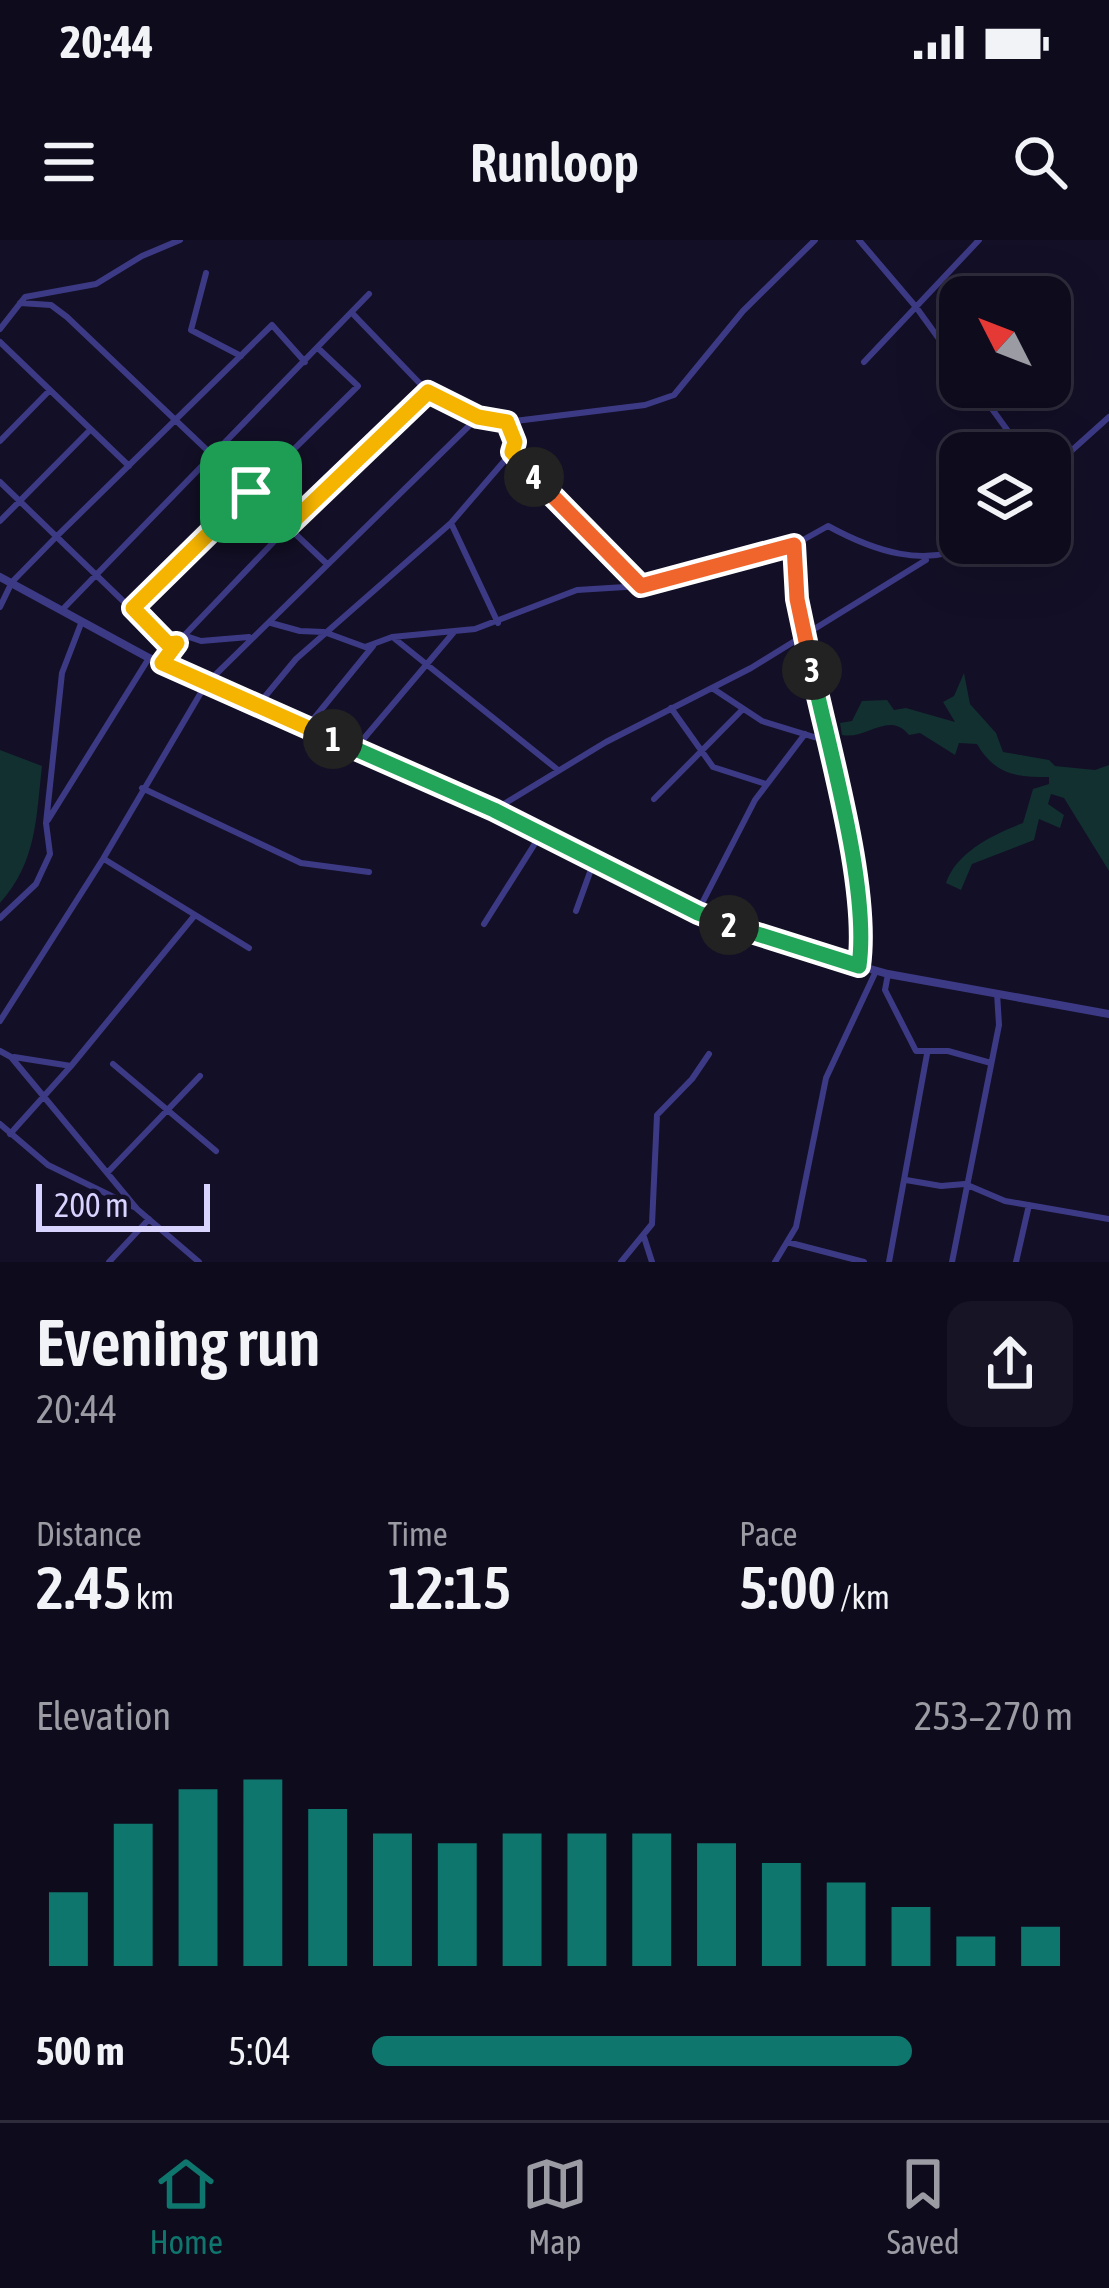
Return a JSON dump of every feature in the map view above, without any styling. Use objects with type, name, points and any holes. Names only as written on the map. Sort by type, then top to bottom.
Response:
[{"type":"street","points":[[0,329],[25,297],[96,284],[179,240]]},
{"type":"street","points":[[353,314],[428,392],[478,417],[507,422],[645,405],[674,395],[742,311],[815,240]]},
{"type":"street","points":[[860,240],[939,339]]},
{"type":"street","points":[[864,362],[979,240]]},
{"type":"street","points":[[206,273],[191,329],[241,356]]},
{"type":"street","points":[[63,609],[369,294]]},
{"type":"street","points":[[20,303],[51,305],[67,316],[327,564]]},
{"type":"street","points":[[0,607],[12,582],[272,326],[305,362]]},
{"type":"street","points":[[0,342],[129,466]]},
{"type":"street","points":[[133,608],[358,386],[319,349]]},
{"type":"street","points":[[0,442],[49,391]]},
{"type":"street","points":[[162,663],[287,527],[428,392]]},
{"type":"street","points":[[0,1022],[206,684],[478,417]]},
{"type":"street","points":[[1071,455],[1109,417]]},
{"type":"street","points":[[258,705],[296,658],[451,523],[512,452],[515,442],[507,422]]},
{"type":"street","points":[[0,521],[89,431]]},
{"type":"street","points":[[512,452],[554,502],[641,586]]},
{"type":"street","points":[[0,482],[168,644],[180,639],[252,636]]},
{"type":"street","points":[[451,523],[498,623]]},
{"type":"street","points":[[272,622],[324,632],[365,647],[392,637],[498,623],[577,590],[641,586],[794,545],[828,526],[876,548],[928,558]]},
{"type":"street","points":[[794,545],[797,599],[854,873],[862,946],[859,966]]},
{"type":"street","points":[[494,810],[939,556]]},
{"type":"street","points":[[0,577],[148,658],[494,810],[698,913],[775,942],[888,974],[1109,1014]]},
{"type":"street","points":[[0,918],[37,884],[50,854],[46,823],[62,673],[82,620]]},
{"type":"street","points":[[355,748],[455,631]]},
{"type":"street","points":[[392,637],[559,770]]},
{"type":"street","points":[[307,727],[375,643]]},
{"type":"street","points":[[46,823],[148,658]]},
{"type":"street","points":[[712,688],[762,722],[827,741]]},
{"type":"street","points":[[671,708],[713,767],[768,785]]},
{"type":"street","points":[[654,799],[743,709]]},
{"type":"street","points":[[698,913],[755,800],[805,734]]},
{"type":"street","points":[[142,788],[301,863],[369,872]]},
{"type":"street","points":[[484,924],[542,834]]},
{"type":"street","points":[[103,859],[249,947]]},
{"type":"street","points":[[576,910],[594,861]]},
{"type":"street","points":[[10,1134],[195,915]]},
{"type":"street","points":[[776,1262],[796,1227],[826,1078],[876,971]]},
{"type":"street","points":[[888,974],[885,990],[916,1052],[948,1052],[991,1063]]},
{"type":"street","points":[[952,1262],[999,1025],[997,993]]},
{"type":"street","points":[[0,1051],[71,1066]]},
{"type":"street","points":[[621,1262],[652,1224],[657,1115],[709,1054]]},
{"type":"street","points":[[889,1262],[927,1054]]},
{"type":"street","points":[[11,1057],[137,1209],[199,1262]]},
{"type":"street","points":[[113,1064],[216,1151]]},
{"type":"street","points":[[108,1172],[200,1076]]},
{"type":"street","points":[[0,1124],[48,1165],[137,1209]]},
{"type":"street","points":[[906,1180],[940,1186],[965,1184],[1005,1201],[1109,1220]]},
{"type":"street","points":[[1016,1262],[1029,1205]]},
{"type":"street","points":[[109,1262],[149,1219]]},
{"type":"street","points":[[644,1238],[652,1262]]},
{"type":"street","points":[[787,1242],[864,1262]]},
{"type":"green space","points":[[964,673],[970,704],[996,733],[1003,752],[1049,760],[1055,766],[1095,770],[1109,765],[1109,871],[1064,798],[1051,794],[1048,804],[1064,815],[1060,828],[1039,819],[1034,840],[972,864],[961,890],[946,883],[967,853],[1023,823],[1033,789],[1049,784],[1049,777],[1007,772],[991,762],[977,744],[959,743],[955,755],[920,733],[909,735],[894,725],[842,735],[840,723],[852,721],[862,701],[887,700],[894,710],[906,708],[955,722],[943,702],[954,696]]},
{"type":"green space","points":[[0,750],[42,766],[28,855],[0,903]]},
{"type":"route","points":[[428,392],[478,417],[507,422],[515,442],[512,452],[554,502],[641,586],[794,545],[797,599],[854,873],[862,946],[859,966],[698,913],[494,810],[162,663],[177,643],[168,644],[133,608],[251,492],[287,527],[428,392]]}]
